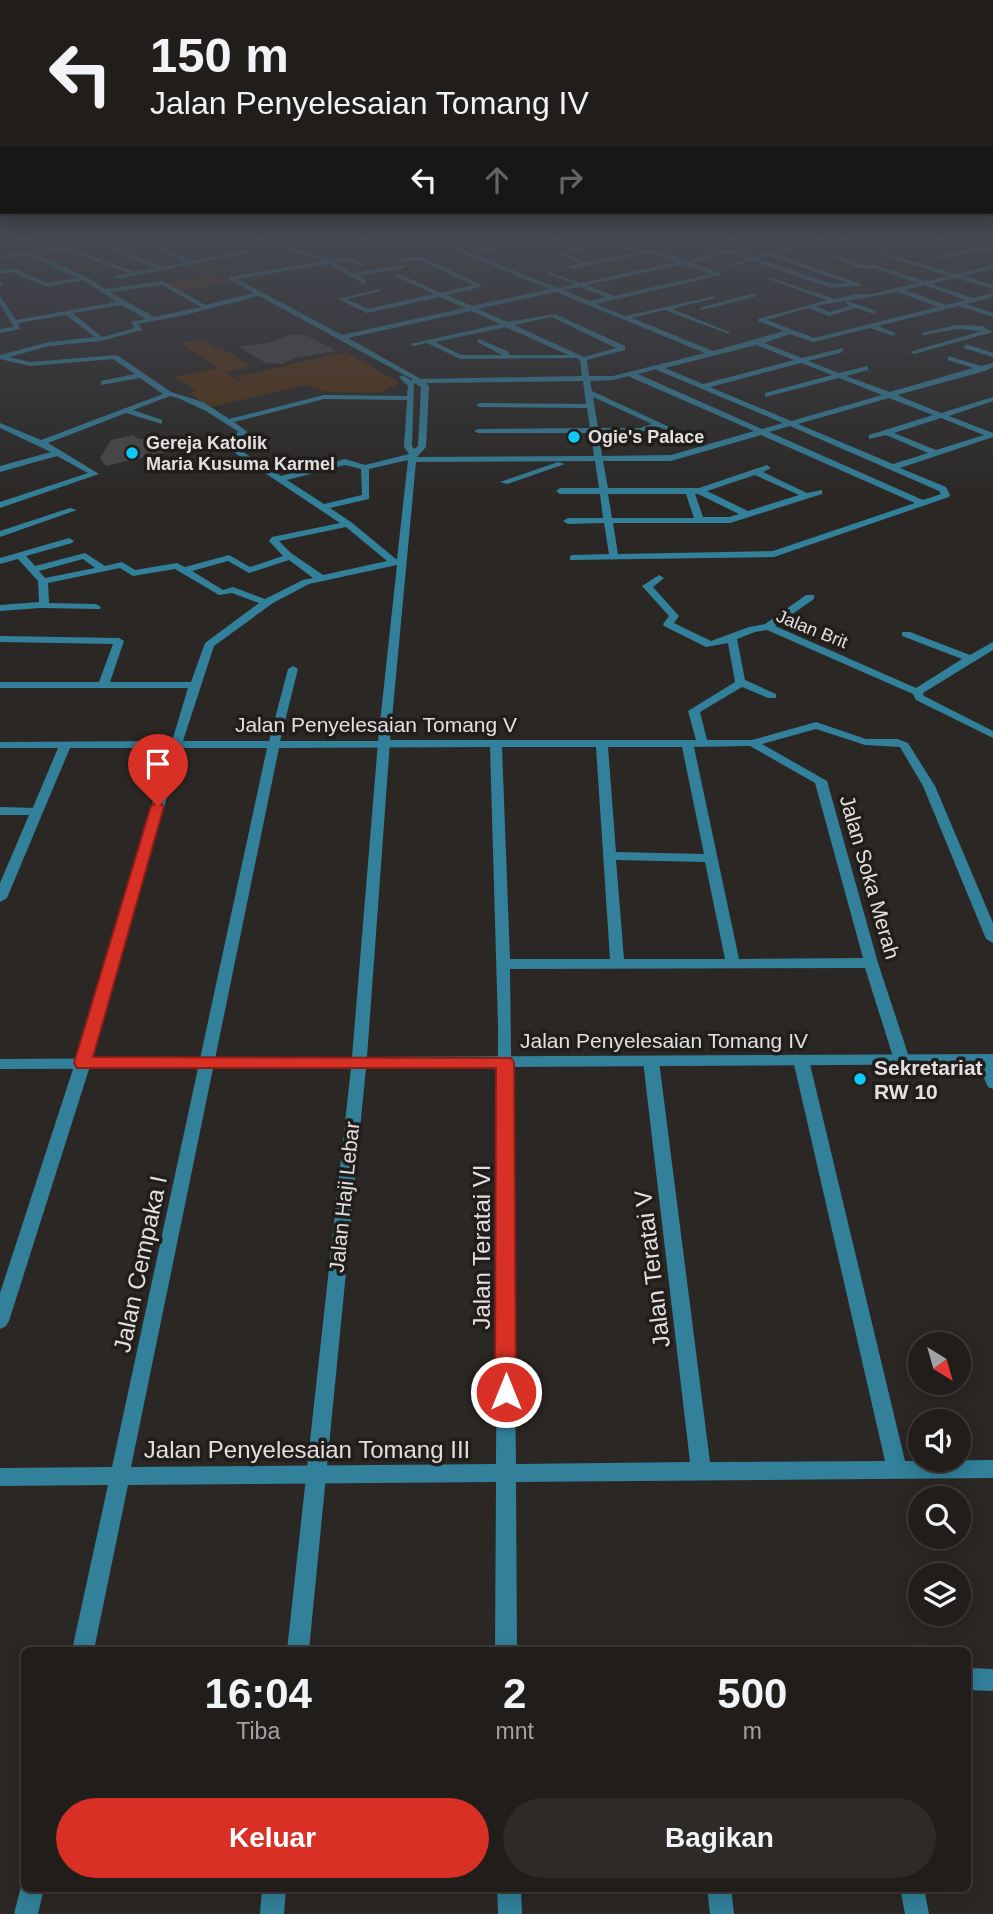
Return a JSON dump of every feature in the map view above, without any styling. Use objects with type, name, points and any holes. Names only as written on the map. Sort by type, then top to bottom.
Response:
[{"type":"street","points":[[0,331],[18,328],[17,326]]},
{"type":"street","points":[[85,326],[101,339]]},
{"type":"street","points":[[137,326],[141,329],[101,339],[55,343],[0,357],[30,364],[114,357],[169,394],[205,405],[245,433],[221,441],[323,507],[398,561]]},
{"type":"street","points":[[309,326],[409,381],[423,382],[587,380],[633,375],[789,332]]},
{"type":"street","points":[[323,326],[423,382]]},
{"type":"street","points":[[334,339],[390,326]]},
{"type":"street","points":[[414,344],[494,326]]},
{"type":"street","points":[[510,326],[580,358],[590,393],[614,557]]},
{"type":"street","points":[[428,341],[457,356],[580,358],[622,348],[577,326]]},
{"type":"street","points":[[645,326],[713,354]]},
{"type":"street","points":[[710,326],[726,329]]},
{"type":"street","points":[[776,326],[813,340],[862,326]]},
{"type":"street","points":[[871,326],[893,334]]},
{"type":"street","points":[[924,333],[949,326]]},
{"type":"street","points":[[974,326],[991,336]]},
{"type":"street","points":[[914,352],[991,336]]},
{"type":"street","points":[[479,341],[510,356]]},
{"type":"street","points":[[761,341],[800,360],[992,435]]},
{"type":"street","points":[[966,346],[993,355]]},
{"type":"street","points":[[457,356],[493,348]]},
{"type":"street","points":[[704,386],[839,350]]},
{"type":"street","points":[[951,358],[993,373]]},
{"type":"street","points":[[281,479],[345,462],[365,468],[413,456],[576,460],[671,458],[885,394],[993,365]]},
{"type":"street","points":[[573,558],[774,554],[946,495],[946,492],[893,467],[660,368]]},
{"type":"street","points":[[768,395],[865,368]]},
{"type":"street","points":[[749,374],[761,379]]},
{"type":"street","points":[[104,383],[142,375]]},
{"type":"street","points":[[633,375],[923,503]]},
{"type":"street","points":[[409,381],[411,398],[408,447],[413,456]]},
{"type":"street","points":[[413,456],[422,447],[423,382]]},
{"type":"street","points":[[774,385],[786,390]]},
{"type":"street","points":[[590,393],[677,433]]},
{"type":"street","points":[[41,443],[169,394]]},
{"type":"street","points":[[226,422],[324,397],[411,398]]},
{"type":"street","points":[[872,438],[992,400]]},
{"type":"street","points":[[480,405],[592,406]]},
{"type":"street","points":[[497,406],[497,431]]},
{"type":"street","points":[[124,410],[159,422]]},
{"type":"street","points":[[410,423],[422,423]]},
{"type":"street","points":[[0,425],[41,443],[95,474],[0,505]]},
{"type":"street","points":[[478,431],[640,430],[659,425]]},
{"type":"street","points":[[887,433],[936,453]]},
{"type":"street","points":[[893,467],[992,435]]},
{"type":"street","points":[[0,469],[57,453]]},
{"type":"street","name":"Jalan Haji Lebar","points":[[298,1647],[359,1063],[398,561],[413,456]]},
{"type":"street","points":[[504,482],[576,460]]},
{"type":"street","points":[[323,507],[366,497],[365,468]]},
{"type":"street","points":[[560,491],[695,491],[767,468]]},
{"type":"street","points":[[756,472],[807,496]]},
{"type":"street","points":[[695,491],[748,515]]},
{"type":"street","points":[[695,491],[699,520]]},
{"type":"street","points":[[568,521],[733,520],[819,492]]},
{"type":"street","points":[[0,534],[72,510]]},
{"type":"street","points":[[320,578],[290,556],[274,540],[348,524]]},
{"type":"street","points":[[0,561],[69,541]]},
{"type":"street","points":[[20,555],[43,581],[43,606]]},
{"type":"street","points":[[34,569],[85,556],[102,568]]},
{"type":"street","points":[[185,570],[229,558],[249,570],[290,556]]},
{"type":"street","points":[[0,1321],[83,1063],[176,744],[209,645],[267,603],[320,578],[398,561]]},
{"type":"street","points":[[43,581],[124,565],[134,573],[177,566],[222,593],[233,590],[267,603]]},
{"type":"street","name":"Jalan Brit","points":[[659,578],[647,586],[674,616],[668,624],[710,645],[752,629],[768,628],[917,692],[920,698],[993,734]]},
{"type":"street","points":[[768,628],[810,597]]},
{"type":"street","points":[[0,608],[96,607]]},
{"type":"street","points":[[906,634],[971,659]]},
{"type":"street","points":[[732,638],[740,682]]},
{"type":"street","points":[[0,639],[119,641],[103,684]]},
{"type":"street","points":[[917,692],[993,645]]},
{"type":"street","name":"Jalan Cempaka I","points":[[84,1647],[274,743],[293,668]]},
{"type":"street","points":[[740,682],[772,696]]},
{"type":"street","points":[[702,741],[694,710],[740,682]]},
{"type":"street","points":[[0,685],[194,685]]},
{"type":"street","points":[[752,743],[816,725],[866,743],[897,742],[904,745],[929,786],[993,939]]},
{"type":"street","points":[[687,741],[733,964]]},
{"type":"street","name":"Jalan Penyelesaian Tomang V","points":[[0,745],[687,741],[752,743]]},
{"type":"street","name":"Jalan Teratai VI","points":[[496,742],[505,1062],[506,1647]]},
{"type":"street","points":[[602,743],[617,964]]},
{"type":"street","name":"Jalan Soka Merah","points":[[752,743],[821,781],[871,963],[902,1060]]},
{"type":"street","points":[[0,898],[3,884],[66,744]]},
{"type":"street","points":[[0,811],[37,812]]},
{"type":"street","points":[[608,856],[711,858]]},
{"type":"street","points":[[503,964],[871,963]]},
{"type":"street","points":[[989,1059],[993,1083]]},
{"type":"street","name":"Jalan Penyelesaian Tomang IV","points":[[0,1064],[989,1059]]},
{"type":"street","points":[[801,1060],[897,1470]]},
{"type":"street","name":"Jalan Teratai V","points":[[652,1061],[701,1472]]},
{"type":"street","name":"Jalan Penyelesaian Tomang III","points":[[0,1477],[993,1469]]},
{"type":"street","points":[[971,1679],[993,1680]]},
{"type":"street","points":[[26,1914],[31,1892]]},
{"type":"street","points":[[272,1914],[274,1892]]},
{"type":"street","points":[[509,1892],[510,1914]]},
{"type":"street","points":[[719,1892],[722,1914]]},
{"type":"street","points":[[913,1892],[916,1914]]},
{"type":"shaded area","points":[[200,339],[217,348],[211,350],[221,348],[252,366],[225,372],[239,381],[207,389],[242,381],[236,377],[346,352],[400,383],[378,393],[329,392],[305,385],[211,407],[189,393],[197,391],[176,377],[218,368],[182,344]]},
{"type":"building","points":[[292,334],[306,335],[337,351],[295,358],[282,364],[266,363],[237,346],[268,343]]},
{"type":"building","name":"Gereja Katolik Maria Kusuma Karmel","points":[[133,435],[138,439],[201,441],[201,444],[106,466],[100,458],[111,440]]},
{"type":"place","name":"Ogie's Palace","points":[[574,437]]},
{"type":"place","name":"Gereja Katolik Maria Kusuma Karmel","points":[[132,453]]},
{"type":"place","name":"Sekretariat RW 10","points":[[860,1079]]},
{"type":"route","points":[[158,806],[83,1063],[505,1062],[506,1392]]}]
